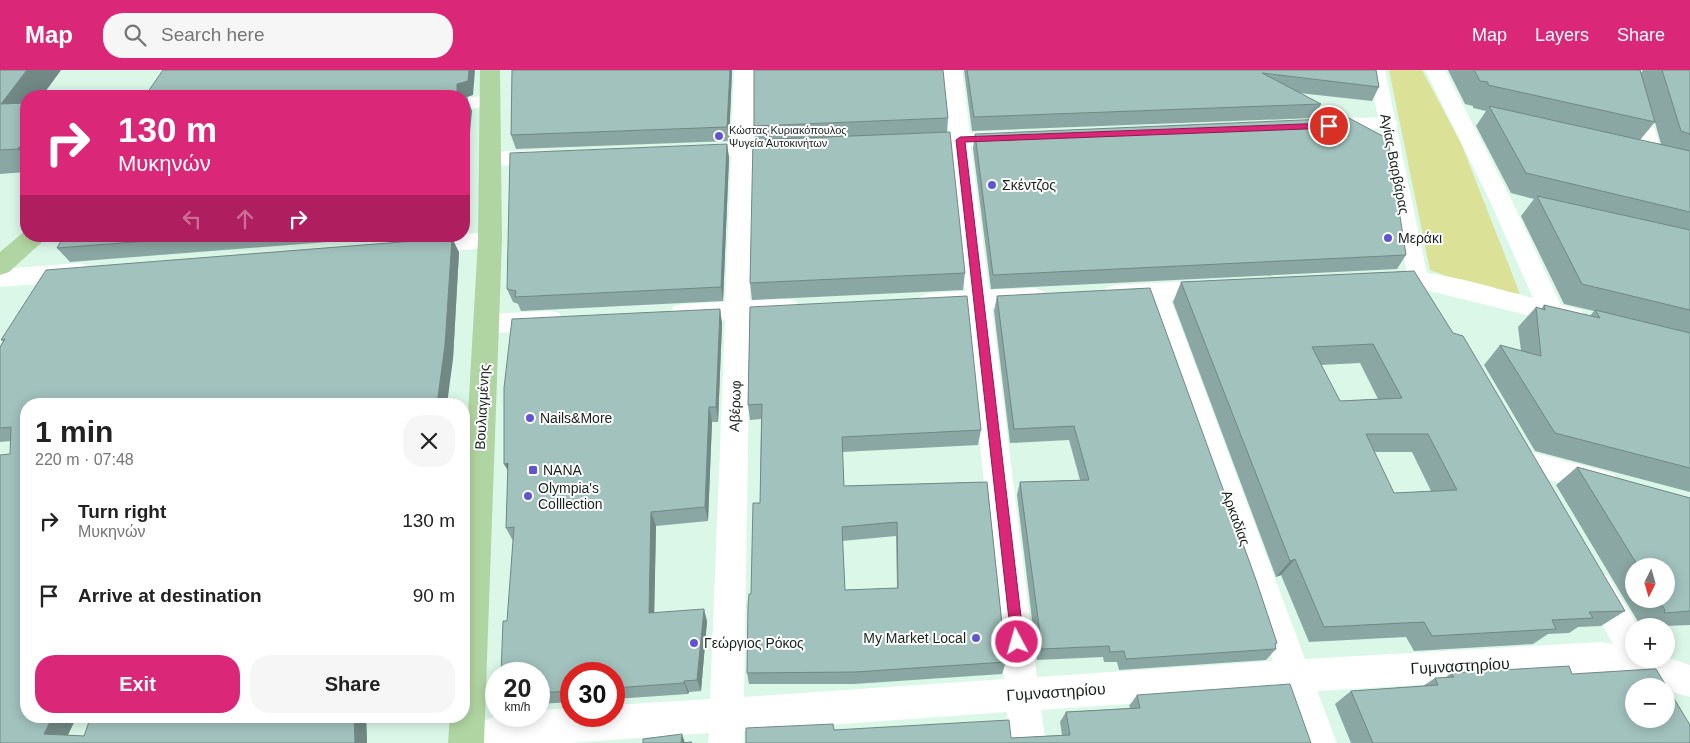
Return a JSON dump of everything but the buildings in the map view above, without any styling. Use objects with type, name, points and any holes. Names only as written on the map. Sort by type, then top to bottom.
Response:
[{"type":"main road","name":"Βουλιαγμένης","points":[[470,659],[490,240],[490,70]]},
{"type":"main road","points":[[0,266],[27,242]]},
{"type":"main road","name":"Βουλιαγμένης","points":[[466,743],[467,723]]},
{"type":"street","name":"Αβέρωφ","points":[[726,729],[744,70]]},
{"type":"street","points":[[952,70],[1028,743]]},
{"type":"street","name":"Αγίας Βαρβάρας","points":[[1377,70],[1418,279],[1437,312]]},
{"type":"street","points":[[1435,70],[1468,116],[1501,201],[1551,312]]},
{"type":"street","points":[[1628,70],[1652,158]]},
{"type":"street","points":[[470,103],[490,101]]},
{"type":"street","points":[[1308,126],[1387,123]]},
{"type":"street","points":[[893,143],[1030,137]]},
{"type":"street","points":[[671,152],[815,146]]},
{"type":"street","points":[[491,159],[572,156]]},
{"type":"street","points":[[1501,201],[1529,208]]},
{"type":"street","points":[[470,242],[490,240]]},
{"type":"street","points":[[390,248],[465,242]]},
{"type":"street","points":[[0,278],[43,282],[107,270]]},
{"type":"street","points":[[1359,282],[1418,279],[1597,323]]},
{"type":"street","points":[[1096,294],[1233,288]]},
{"type":"street","name":"Αρκαδίας","points":[[1155,292],[1319,743]]},
{"type":"street","points":[[911,302],[1057,296]]},
{"type":"street","points":[[660,314],[805,307]]},
{"type":"street","points":[[486,324],[573,319]]},
{"type":"street","points":[[1510,437],[1544,496]]},
{"type":"street","points":[[1524,462],[1626,489]]},
{"type":"street","points":[[1584,564],[1625,634]]},
{"type":"street","name":"Γυμναστηρίου","points":[[471,743],[505,730],[726,729],[1022,694],[1601,658],[1625,662]]},
{"type":"street","name":"Γυμναστηρίου","points":[[1652,668],[1690,681]]},
{"type":"green space","points":[[1389,70],[1422,70],[1461,143],[1520,294],[1479,288],[1430,270]]},
{"type":"place","name":"Κώστας Κυριακόπουλος Ψυγεία Αυτοκινήτων","points":[[719,136]]},
{"type":"place","name":"Σκέντζος","points":[[992,185]]},
{"type":"place","name":"Μεράκι","points":[[1388,238]]},
{"type":"place","name":"Nails&More","points":[[530,418]]},
{"type":"place","name":"ΝΑΝΑ","points":[[533,470]]},
{"type":"place","name":"Olympia's Colllection","points":[[528,496]]},
{"type":"place","name":"My Market Local","points":[[976,638]]},
{"type":"place","name":"Γεώργιος Ρόκος","points":[[694,643]]},
{"type":"route","points":[[1017,642],[960,140],[1329,126]]}]
